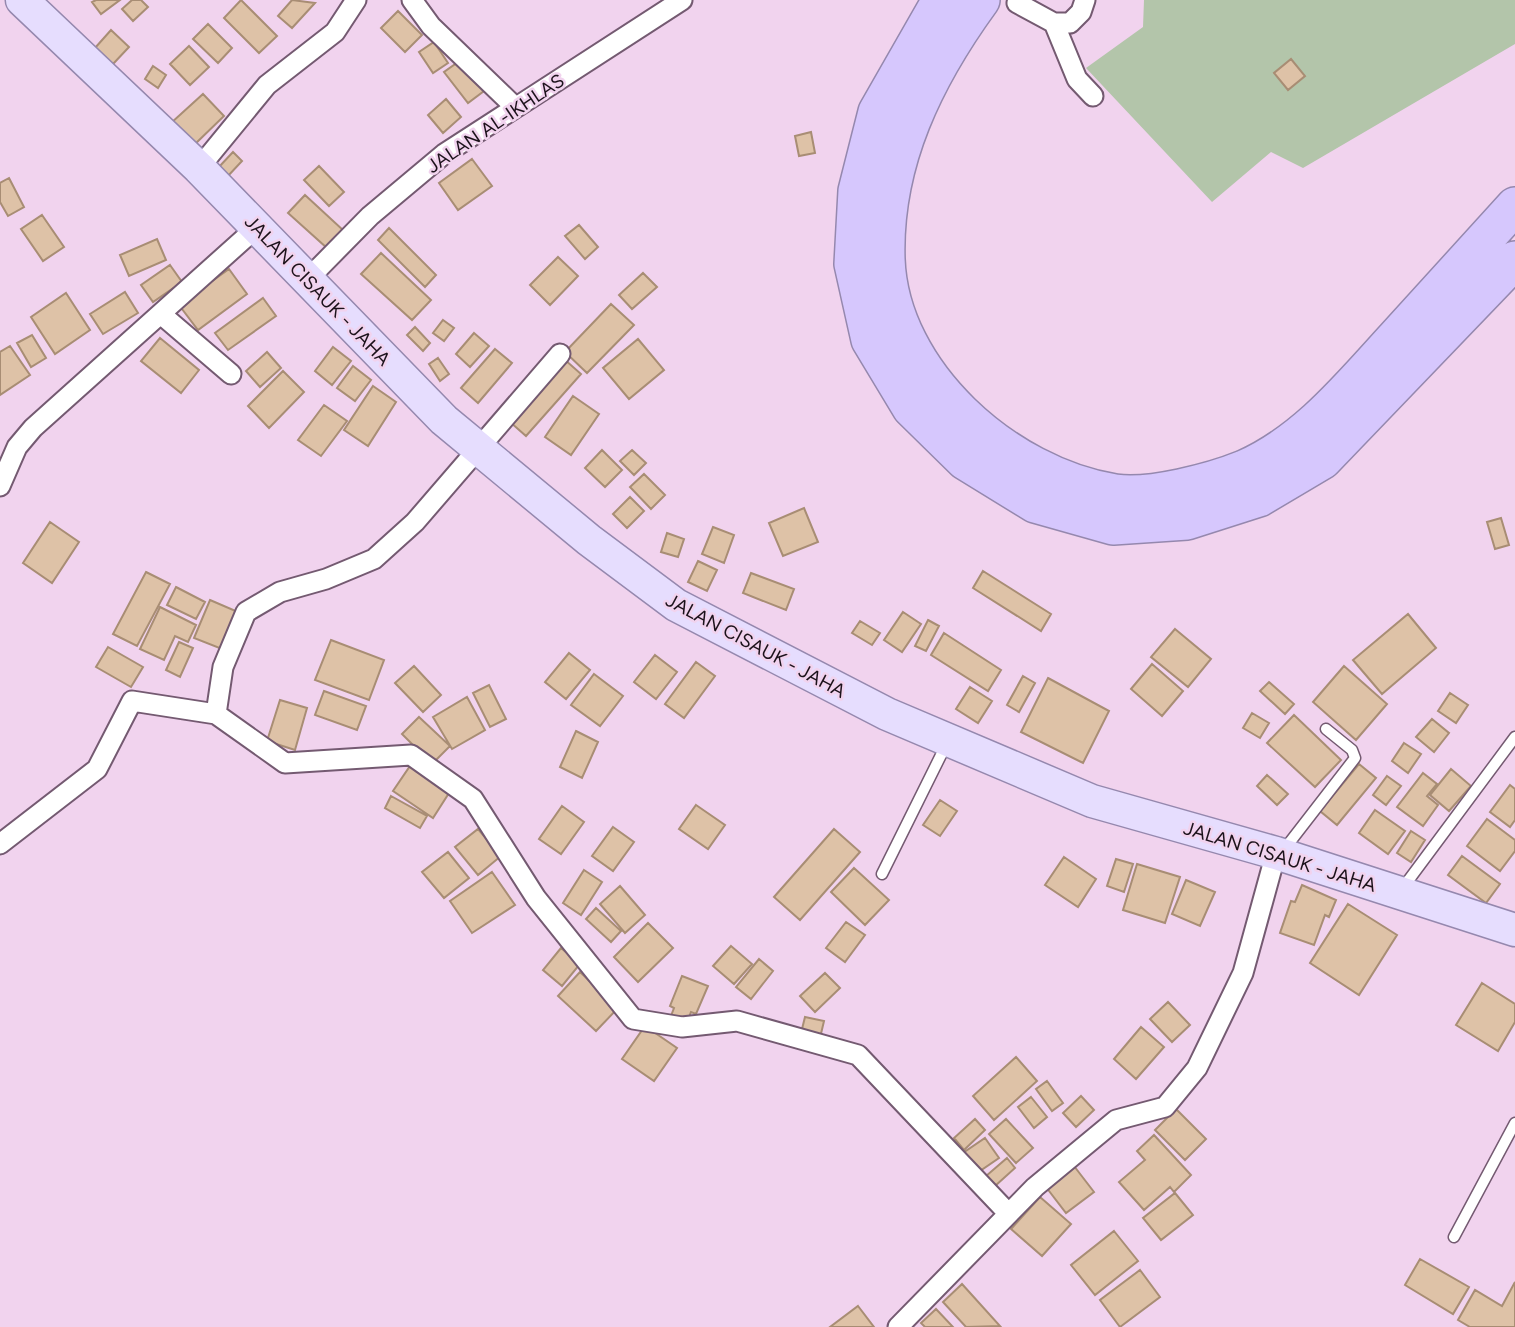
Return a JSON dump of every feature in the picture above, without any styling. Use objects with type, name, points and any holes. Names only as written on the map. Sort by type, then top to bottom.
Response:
[{"type":"highway","points":[[941,0],[877,112],[857,191],[853,264],[870,340],[911,408],[965,461],[1035,504],[1114,526],[1187,521],[1259,498],[1323,460],[1515,260]]},
{"type":"highway","points":[[981,0],[956,35],[908,124],[889,196],[886,262],[901,328],[937,387],[985,435],[1048,474],[1117,493],[1180,489],[1245,468],[1302,434],[1351,387],[1515,206]]},
{"type":"main road","name":"JALAN CISAUK - JAHA","points":[[22,0],[199,168],[444,420],[589,540],[676,605],[948,742],[1092,802],[1278,854],[1515,930]]},
{"type":"street","points":[[199,168],[267,85],[334,32],[356,0]]},
{"type":"street","points":[[412,0],[431,26],[515,107]]},
{"type":"street","name":"JALAN AL-IKHLAS","points":[[308,279],[370,216],[444,154],[682,0]]},
{"type":"street","points":[[1017,3],[1054,23],[1070,23],[1082,12],[1085,0]]},
{"type":"street","points":[[1054,23],[1077,79],[1093,96]]},
{"type":"street","points":[[0,486],[17,447],[33,428],[256,228]]},
{"type":"street","points":[[162,315],[232,374]]},
{"type":"street","points":[[216,714],[223,667],[246,612],[279,592],[326,579],[374,559],[415,522],[560,354]]},
{"type":"street","points":[[0,844],[97,769],[132,701],[216,714],[285,763],[411,755],[473,799],[536,898],[633,1019],[682,1027],[737,1021],[858,1055],[1008,1213]]},
{"type":"street","points":[[898,1327],[1008,1213],[1116,1120],[1166,1107],[1198,1068],[1243,973],[1278,854]]},
{"type":"lane","points":[[1278,854],[1355,758],[1352,750],[1325,729]]},
{"type":"lane","points":[[1400,892],[1515,737]]},
{"type":"lane","points":[[882,874],[948,742]]},
{"type":"lane","points":[[1454,1237],[1515,1123]]},
{"type":"green space","points":[[1144,0],[1515,0],[1515,44],[1303,168],[1271,152],[1212,202],[1086,68],[1143,27]]},
{"type":"building","points":[[120,0],[101,14],[92,2]]},
{"type":"building","points":[[132,0],[141,0],[148,7],[133,21],[122,9]]},
{"type":"building","points":[[241,0],[277,36],[259,53],[224,18]]},
{"type":"building","points":[[292,0],[315,3],[292,28],[278,16]]},
{"type":"building","points":[[398,11],[422,35],[405,52],[381,28]]},
{"type":"building","points":[[208,24],[232,48],[218,63],[193,39]]},
{"type":"building","points":[[111,30],[129,47],[113,64],[95,48]]},
{"type":"building","points":[[434,42],[448,63],[433,73],[419,52]]},
{"type":"building","points":[[189,46],[209,67],[190,85],[170,64]]},
{"type":"building","points":[[1291,59],[1305,76],[1288,90],[1274,73]]},
{"type":"building","points":[[461,60],[484,91],[468,103],[444,72]]},
{"type":"building","points":[[153,66],[166,75],[158,88],[145,79]]},
{"type":"building","points":[[203,94],[224,116],[193,146],[171,123]]},
{"type":"building","points":[[446,99],[461,117],[443,133],[428,115]]},
{"type":"building","points":[[811,132],[815,153],[799,156],[795,136]]},
{"type":"building","points":[[233,152],[242,161],[227,177],[218,168]]},
{"type":"building","points":[[472,159],[492,186],[458,210],[439,183]]},
{"type":"building","points":[[319,166],[344,192],[329,206],[304,180]]},
{"type":"building","points":[[9,178],[24,207],[8,216],[0,202],[0,183]]},
{"type":"building","points":[[305,195],[344,231],[327,248],[288,213]]},
{"type":"building","points":[[42,215],[64,247],[43,261],[21,229]]},
{"type":"building","points":[[579,225],[598,247],[585,259],[565,236]]},
{"type":"building","points":[[389,228],[436,275],[425,287],[378,240]]},
{"type":"building","points":[[157,239],[166,260],[129,276],[120,255]]},
{"type":"building","points":[[381,253],[431,300],[412,320],[361,274]]},
{"type":"building","points":[[558,257],[578,276],[550,305],[530,285]]},
{"type":"building","points":[[170,265],[182,282],[153,302],[141,285]]},
{"type":"building","points":[[229,269],[247,294],[198,330],[179,305]]},
{"type":"building","points":[[643,273],[657,287],[632,309],[619,295]]},
{"type":"building","points":[[125,292],[138,313],[103,334],[90,314]]},
{"type":"building","points":[[66,293],[90,330],[55,354],[31,317]]},
{"type":"building","points":[[263,298],[276,316],[228,350],[215,333]]},
{"type":"building","points":[[611,304],[634,325],[587,373],[565,352]]},
{"type":"building","points":[[443,320],[454,328],[444,341],[433,333]]},
{"type":"building","points":[[415,327],[430,343],[423,351],[407,335]]},
{"type":"building","points":[[474,333],[489,346],[470,367],[456,354]]},
{"type":"building","points":[[32,335],[46,358],[31,367],[17,343]]},
{"type":"building","points":[[160,338],[199,370],[181,393],[141,361]]},
{"type":"building","points":[[638,339],[664,370],[629,399],[603,368]]},
{"type":"building","points":[[10,346],[30,375],[0,395],[0,352]]},
{"type":"building","points":[[333,347],[351,361],[332,385],[315,371]]},
{"type":"building","points":[[495,349],[512,363],[478,403],[461,388]]},
{"type":"building","points":[[267,352],[281,368],[260,387],[246,371]]},
{"type":"building","points":[[438,358],[449,374],[440,381],[429,364]]},
{"type":"building","points":[[564,359],[581,374],[526,436],[510,422]]},
{"type":"building","points":[[353,366],[371,380],[355,401],[337,388]]},
{"type":"building","points":[[283,371],[304,392],[269,428],[248,406]]},
{"type":"building","points":[[373,386],[396,402],[368,446],[344,430]]},
{"type":"building","points":[[573,396],[599,414],[571,455],[545,437]]},
{"type":"building","points":[[324,405],[347,421],[321,456],[298,440]]},
{"type":"building","points":[[602,450],[622,470],[605,487],[585,468]]},
{"type":"building","points":[[632,450],[646,463],[634,475],[620,461]]},
{"type":"building","points":[[644,474],[665,495],[651,509],[630,487]]},
{"type":"building","points":[[630,497],[644,511],[627,528],[613,514]]},
{"type":"building","points":[[804,508],[818,542],[783,556],[769,523]]},
{"type":"building","points":[[1501,518],[1509,545],[1495,549],[1487,522]]},
{"type":"building","points":[[50,522],[79,542],[52,583],[23,563]]},
{"type":"building","points":[[713,527],[734,535],[724,563],[702,554]]},
{"type":"building","points":[[667,533],[684,539],[678,557],[661,552]]},
{"type":"building","points":[[698,561],[717,570],[707,591],[688,582]]},
{"type":"building","points":[[983,571],[1051,614],[1041,631],[973,588]]},
{"type":"building","points":[[146,572],[170,584],[137,646],[113,634]]},
{"type":"building","points":[[751,573],[794,589],[786,610],[743,593]]},
{"type":"building","points":[[176,587],[205,602],[196,619],[167,605]]},
{"type":"building","points":[[210,600],[238,612],[222,649],[194,638]]},
{"type":"building","points":[[160,607],[196,625],[188,642],[175,636],[164,660],[140,649]]},
{"type":"building","points":[[903,612],[921,624],[902,652],[884,640]]},
{"type":"building","points":[[1408,614],[1436,648],[1382,694],[1353,660]]},
{"type":"building","points":[[928,620],[939,626],[926,651],[915,646]]},
{"type":"building","points":[[860,621],[880,633],[872,645],[852,633]]},
{"type":"building","points":[[1175,629],[1211,659],[1188,687],[1151,657]]},
{"type":"building","points":[[944,633],[1001,670],[988,691],[931,655]]},
{"type":"building","points":[[331,640],[384,660],[369,700],[315,680]]},
{"type":"building","points":[[179,642],[193,648],[180,677],[166,670]]},
{"type":"building","points":[[108,647],[143,667],[131,687],[96,667]]},
{"type":"building","points":[[569,653],[590,670],[566,699],[545,682]]},
{"type":"building","points":[[655,655],[677,672],[656,699],[634,682]]},
{"type":"building","points":[[696,662],[715,676],[684,718],[665,704]]},
{"type":"building","points":[[1152,664],[1183,691],[1162,716],[1131,689]]},
{"type":"building","points":[[414,666],[441,695],[423,712],[395,683]]},
{"type":"building","points":[[1344,666],[1387,704],[1356,740],[1313,702]]},
{"type":"building","points":[[594,674],[623,696],[600,726],[571,705]]},
{"type":"building","points":[[1023,676],[1035,683],[1019,712],[1007,705]]},
{"type":"building","points":[[1048,678],[1109,711],[1083,763],[1021,732]]},
{"type":"building","points":[[1269,682],[1294,704],[1285,714],[1260,691]]},
{"type":"building","points":[[489,685],[506,719],[490,727],[473,693]]},
{"type":"building","points":[[970,687],[992,701],[978,723],[956,709]]},
{"type":"building","points":[[324,691],[366,706],[357,730],[315,715]]},
{"type":"building","points":[[1450,693],[1468,705],[1456,723],[1438,711]]},
{"type":"building","points":[[467,697],[485,730],[452,749],[433,717]]},
{"type":"building","points":[[280,700],[307,708],[295,750],[267,741]]},
{"type":"building","points":[[1252,713],[1269,723],[1260,738],[1243,728]]},
{"type":"building","points":[[1294,715],[1341,760],[1315,787],[1267,743]]},
{"type":"building","points":[[419,717],[450,746],[432,764],[402,734]]},
{"type":"building","points":[[1432,719],[1449,733],[1434,752],[1416,737]]},
{"type":"building","points":[[576,731],[598,742],[582,778],[560,767]]},
{"type":"building","points":[[1404,743],[1421,754],[1408,773],[1392,761]]},
{"type":"building","points":[[1359,764],[1376,778],[1337,825],[1320,811]]},
{"type":"building","points":[[410,766],[449,793],[433,818],[393,791]]},
{"type":"building","points":[[1451,769],[1471,786],[1449,811],[1430,795]]},
{"type":"building","points":[[1423,773],[1437,784],[1427,796],[1438,805],[1423,826],[1397,807]]},
{"type":"building","points":[[1267,775],[1288,794],[1277,805],[1257,786]]},
{"type":"building","points":[[1387,776],[1401,786],[1386,805],[1373,795]]},
{"type":"building","points":[[1510,785],[1515,789],[1515,820],[1510,827],[1490,812]]},
{"type":"building","points":[[391,796],[427,816],[420,828],[385,808]]},
{"type":"building","points":[[940,800],[957,811],[940,836],[923,825]]},
{"type":"building","points":[[696,805],[725,825],[708,849],[679,829]]},
{"type":"building","points":[[562,806],[584,822],[561,854],[539,839]]},
{"type":"building","points":[[1375,810],[1405,831],[1388,854],[1359,833]]},
{"type":"building","points":[[1487,819],[1515,840],[1515,851],[1500,871],[1467,846]]},
{"type":"building","points":[[613,827],[634,842],[613,871],[592,856]]},
{"type":"building","points":[[478,829],[501,856],[478,875],[455,847]]},
{"type":"building","points":[[834,829],[860,852],[800,920],[774,897]]},
{"type":"building","points":[[1411,831],[1425,840],[1411,862],[1397,853]]},
{"type":"building","points":[[448,852],[469,878],[444,898],[422,872]]},
{"type":"building","points":[[1462,856],[1500,884],[1486,903],[1448,875]]},
{"type":"building","points":[[1064,857],[1096,879],[1078,907],[1045,885]]},
{"type":"building","points":[[1116,859],[1133,864],[1124,892],[1107,886]]},
{"type":"building","points":[[1137,864],[1180,877],[1165,923],[1123,910]]},
{"type":"building","points":[[854,868],[889,900],[865,925],[831,892]]},
{"type":"building","points":[[584,870],[602,882],[581,915],[563,903]]},
{"type":"building","points":[[492,872],[515,905],[472,933],[450,901]]},
{"type":"building","points":[[1186,880],[1215,892],[1200,926],[1172,914]]},
{"type":"building","points":[[1302,885],[1336,900],[1329,917],[1325,915],[1314,945],[1280,933],[1291,901],[1295,902]]},
{"type":"building","points":[[620,886],[645,915],[625,933],[600,904]]},
{"type":"building","points":[[1348,904],[1397,935],[1359,995],[1310,963]]},
{"type":"building","points":[[596,908],[621,931],[611,942],[586,919]]},
{"type":"building","points":[[846,922],[865,935],[845,962],[826,948]]},
{"type":"building","points":[[648,923],[673,948],[638,982],[614,957]]},
{"type":"building","points":[[731,946],[752,964],[734,984],[713,966]]},
{"type":"building","points":[[561,948],[580,964],[562,986],[543,970]]},
{"type":"building","points":[[759,959],[773,971],[751,999],[736,987]]},
{"type":"building","points":[[580,972],[618,1008],[596,1031],[558,996]]},
{"type":"building","points":[[825,973],[840,988],[815,1012],[800,996]]},
{"type":"building","points":[[682,976],[708,986],[696,1014],[691,1012],[687,1022],[671,1016],[674,1008],[670,1006]]},
{"type":"building","points":[[1482,983],[1515,1004],[1515,1022],[1498,1051],[1456,1025]]},
{"type":"building","points":[[1168,1002],[1190,1025],[1172,1042],[1150,1019]]},
{"type":"building","points":[[805,1017],[824,1021],[820,1038],[801,1033]]},
{"type":"building","points":[[645,1026],[677,1048],[654,1081],[622,1059]]},
{"type":"building","points":[[1141,1027],[1164,1047],[1136,1079],[1114,1059]]},
{"type":"building","points":[[1016,1057],[1037,1081],[994,1120],[973,1096]]},
{"type":"building","points":[[1047,1081],[1063,1103],[1052,1111],[1036,1089]]},
{"type":"building","points":[[1081,1096],[1094,1110],[1076,1127],[1063,1113]]},
{"type":"building","points":[[1031,1097],[1047,1117],[1034,1128],[1018,1107]]},
{"type":"building","points":[[1176,1109],[1206,1139],[1185,1160],[1155,1130]]},
{"type":"building","points":[[975,1119],[985,1130],[964,1150],[954,1138]]},
{"type":"building","points":[[1006,1119],[1033,1148],[1016,1163],[989,1134]]},
{"type":"building","points":[[1154,1135],[1191,1175],[1174,1192],[1170,1187],[1144,1210],[1119,1182],[1145,1160],[1137,1151]]},
{"type":"building","points":[[985,1138],[999,1158],[974,1175],[960,1155]]},
{"type":"building","points":[[1007,1158],[1015,1168],[995,1186],[986,1176]]},
{"type":"building","points":[[1074,1166],[1094,1192],[1066,1213],[1046,1187]]},
{"type":"building","points":[[1175,1193],[1193,1215],[1161,1240],[1143,1218]]},
{"type":"building","points":[[1040,1197],[1071,1224],[1042,1256],[1011,1229]]},
{"type":"building","points":[[1114,1231],[1138,1261],[1095,1295],[1071,1265]]},
{"type":"building","points":[[1420,1259],[1469,1287],[1453,1314],[1405,1285]]},
{"type":"building","points":[[1140,1270],[1160,1297],[1120,1327],[1100,1300]]},
{"type":"building","points":[[1515,1282],[1515,1327],[1470,1327],[1458,1320],[1475,1290],[1502,1306]]},
{"type":"building","points":[[962,1284],[1000,1326],[966,1327],[943,1302]]},
{"type":"building","points":[[858,1306],[874,1327],[830,1327]]},
{"type":"building","points":[[936,1309],[953,1327],[925,1327],[921,1323]]}]
